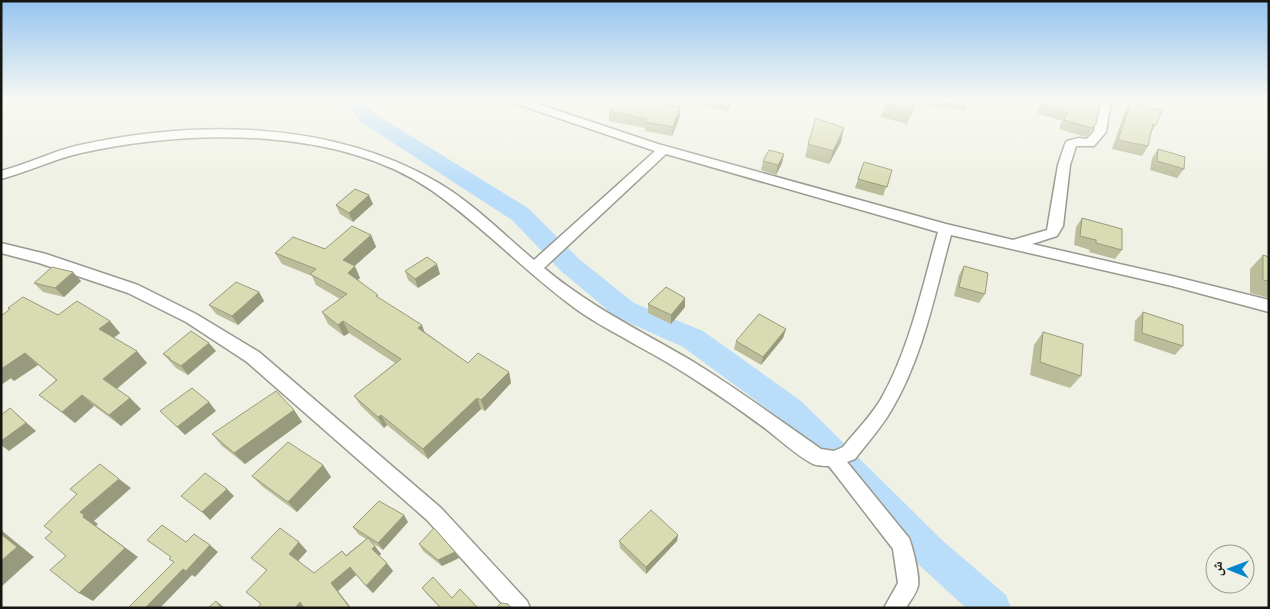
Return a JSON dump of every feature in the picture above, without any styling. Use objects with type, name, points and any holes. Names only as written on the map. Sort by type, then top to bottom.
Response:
[{"type":"street","points":[[596,128],[664,150],[946,229],[1269,306]]},
{"type":"street","points":[[1014,245],[1052,233],[1056,226],[1064,165],[1072,144],[1079,142],[1090,143],[1100,132],[1101,128]]},
{"type":"street","points":[[1,175],[78,149],[140,139],[181,135],[253,134],[304,140],[391,162],[434,186],[484,225],[534,269],[584,307],[650,344],[725,390],[817,457],[834,459],[849,453],[886,405],[904,367],[916,334],[946,229]]},
{"type":"street","points":[[534,269],[664,150]]},
{"type":"street","points":[[1,248],[41,258],[133,289],[191,318],[253,357],[434,514],[520,608]]},
{"type":"street","points":[[834,459],[902,545],[908,585],[894,608]]},
{"type":"building","points":[[813,128],[844,128],[833,151],[808,144]]},
{"type":"building","points":[[1122,128],[1152,128],[1148,146],[1118,140]]},
{"type":"building","points":[[1158,149],[1185,157],[1184,169],[1157,161]]},
{"type":"building","points":[[769,150],[784,154],[778,165],[763,161]]},
{"type":"building","points":[[864,162],[892,170],[887,187],[858,179]]},
{"type":"building","points":[[355,189],[369,195],[349,213],[336,205]]},
{"type":"building","points":[[1082,218],[1122,229],[1122,250],[1096,243],[1096,240],[1080,236]]},
{"type":"building","points":[[352,226],[371,235],[343,260],[355,266],[348,273],[378,295],[376,296],[422,325],[418,328],[468,363],[478,353],[509,372],[481,400],[477,398],[423,449],[381,415],[378,417],[354,396],[401,359],[343,321],[338,325],[322,312],[347,294],[310,274],[316,269],[275,253],[293,237],[325,249]]},
{"type":"building","points":[[1263,255],[1269,257],[1269,281],[1263,280]]},
{"type":"building","points":[[427,257],[437,264],[415,279],[405,271]]},
{"type":"building","points":[[964,266],[988,273],[985,294],[959,287]]},
{"type":"building","points":[[52,267],[73,272],[55,288],[34,283]]},
{"type":"building","points":[[236,282],[259,292],[232,316],[209,305]]},
{"type":"building","points":[[666,287],[685,298],[671,315],[648,304]]},
{"type":"building","points":[[23,297],[58,315],[77,301],[110,321],[99,329],[137,351],[103,379],[130,398],[109,415],[82,395],[62,412],[39,395],[57,380],[25,353],[1,369],[1,316]]},
{"type":"building","points":[[1143,312],[1183,325],[1183,346],[1142,333]]},
{"type":"building","points":[[759,314],[786,329],[763,357],[736,341]]},
{"type":"building","points":[[191,331],[209,343],[181,366],[163,354]]},
{"type":"building","points":[[1043,332],[1083,344],[1081,376],[1040,362]]},
{"type":"building","points":[[192,388],[209,402],[177,427],[160,411]]},
{"type":"building","points":[[276,391],[294,410],[234,453],[212,434]]},
{"type":"building","points":[[10,408],[26,423],[1,441],[1,415]]},
{"type":"building","points":[[288,442],[323,465],[288,502],[252,476]]},
{"type":"building","points":[[100,464],[119,479],[80,512],[84,515],[83,517],[125,548],[79,593],[50,570],[66,556],[45,538],[52,532],[44,526],[77,494],[70,489]]},
{"type":"building","points":[[205,473],[227,489],[202,512],[181,496]]},
{"type":"building","points":[[379,501],[404,515],[378,543],[353,527]]},
{"type":"building","points":[[651,510],[678,535],[646,567],[619,541]]},
{"type":"building","points":[[162,525],[186,542],[194,534],[210,545],[186,571],[183,569],[145,608],[128,608],[174,562],[169,559],[171,557],[147,540]]},
{"type":"building","points":[[280,528],[299,542],[289,554],[314,573],[342,551],[346,556],[368,538],[375,546],[372,549],[387,563],[366,586],[350,567],[331,583],[350,608],[304,608],[300,602],[295,608],[257,608],[261,604],[246,592],[267,570],[251,558]]},
{"type":"building","points":[[434,528],[455,552],[438,560],[419,544]]},
{"type":"building","points":[[1,534],[17,547],[1,561]]},
{"type":"building","points":[[433,577],[452,598],[460,589],[478,608],[441,608],[422,588]]},
{"type":"building","points":[[216,601],[221,608],[208,608]]},
{"type":"building","points":[[501,603],[508,604],[511,608],[496,608]]},
{"type":"waterway","points":[[384,128],[520,214],[570,265],[625,310],[693,339],[791,410],[931,553],[993,608]]}]
